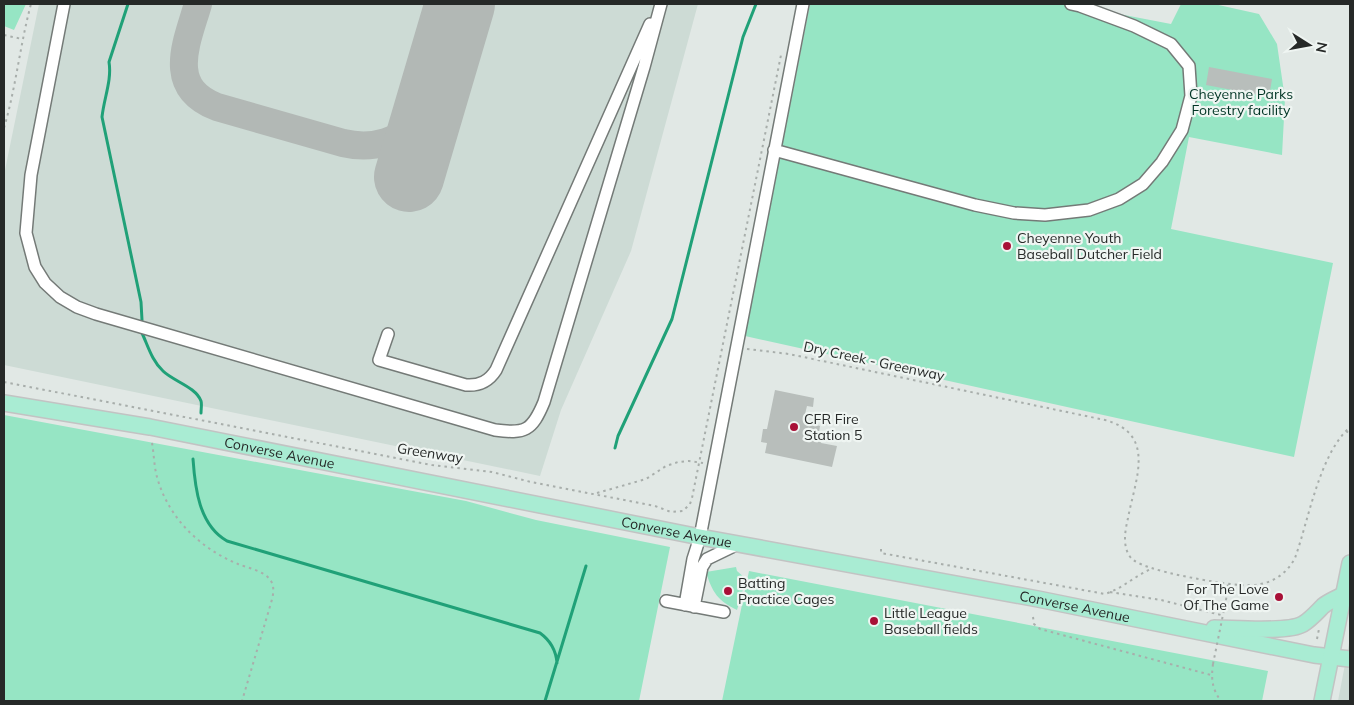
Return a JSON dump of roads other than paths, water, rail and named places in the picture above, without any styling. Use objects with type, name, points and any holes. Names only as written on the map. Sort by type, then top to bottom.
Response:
[{"type":"main road","name":"Converse Avenue","points":[[4,402],[150,427],[700,537],[1028,597],[1314,655],[1350,659]]},
{"type":"main road","points":[[1322,701],[1350,563]]},
{"type":"main road","points":[[1177,627],[1280,630],[1293,628],[1303,625],[1324,605],[1344,594]]},
{"type":"lane","points":[[64,4],[31,175],[26,233],[35,267],[46,283],[60,297],[77,308],[96,314],[495,430],[513,433],[522,432],[529,428],[538,416],[544,402],[628,120],[660,4]]},
{"type":"lane","points":[[388,334],[379,360],[466,385],[475,386],[491,378],[660,4]]},
{"type":"lane","points":[[690,606],[693,559],[700,537],[712,466],[803,4]]},
{"type":"lane","points":[[774,150],[975,205],[1014,213],[1045,215],[1089,210],[1119,199],[1144,184],[1162,162],[1182,130],[1191,96],[1189,66],[1171,44],[1134,26],[1071,4]]},
{"type":"lane","points":[[690,606],[702,567],[707,559],[738,544]]},
{"type":"lane","points":[[666,601],[724,612]]},
{"type":"waterway","points":[[128,4],[109,62],[109,82],[102,117],[141,302],[142,320]]},
{"type":"waterway","points":[[615,448],[618,436],[672,319],[743,37],[756,4]]},
{"type":"waterway","points":[[142,333],[159,367],[167,375],[189,388],[198,396],[201,402],[201,413]]},
{"type":"waterway","points":[[193,459],[197,493],[204,516],[210,526],[227,541],[540,633],[552,646],[557,663]]},
{"type":"waterway","points":[[545,701],[586,566]]},
{"type":"place","name":"Cheyenne Youth Baseball Dutcher Field","points":[[1007,246]]},
{"type":"place","name":"CFR Fire Station 5","points":[[794,427]]},
{"type":"place","name":"Batting Practice Cages","points":[[728,591]]},
{"type":"place","name":"For The Love Of The Game","points":[[1279,597]]},
{"type":"place","name":"Little League Baseball fields","points":[[874,621]]},
{"type":"park label","name":"Cheyenne Parks Forestry facility","points":[[1241,102]]}]
